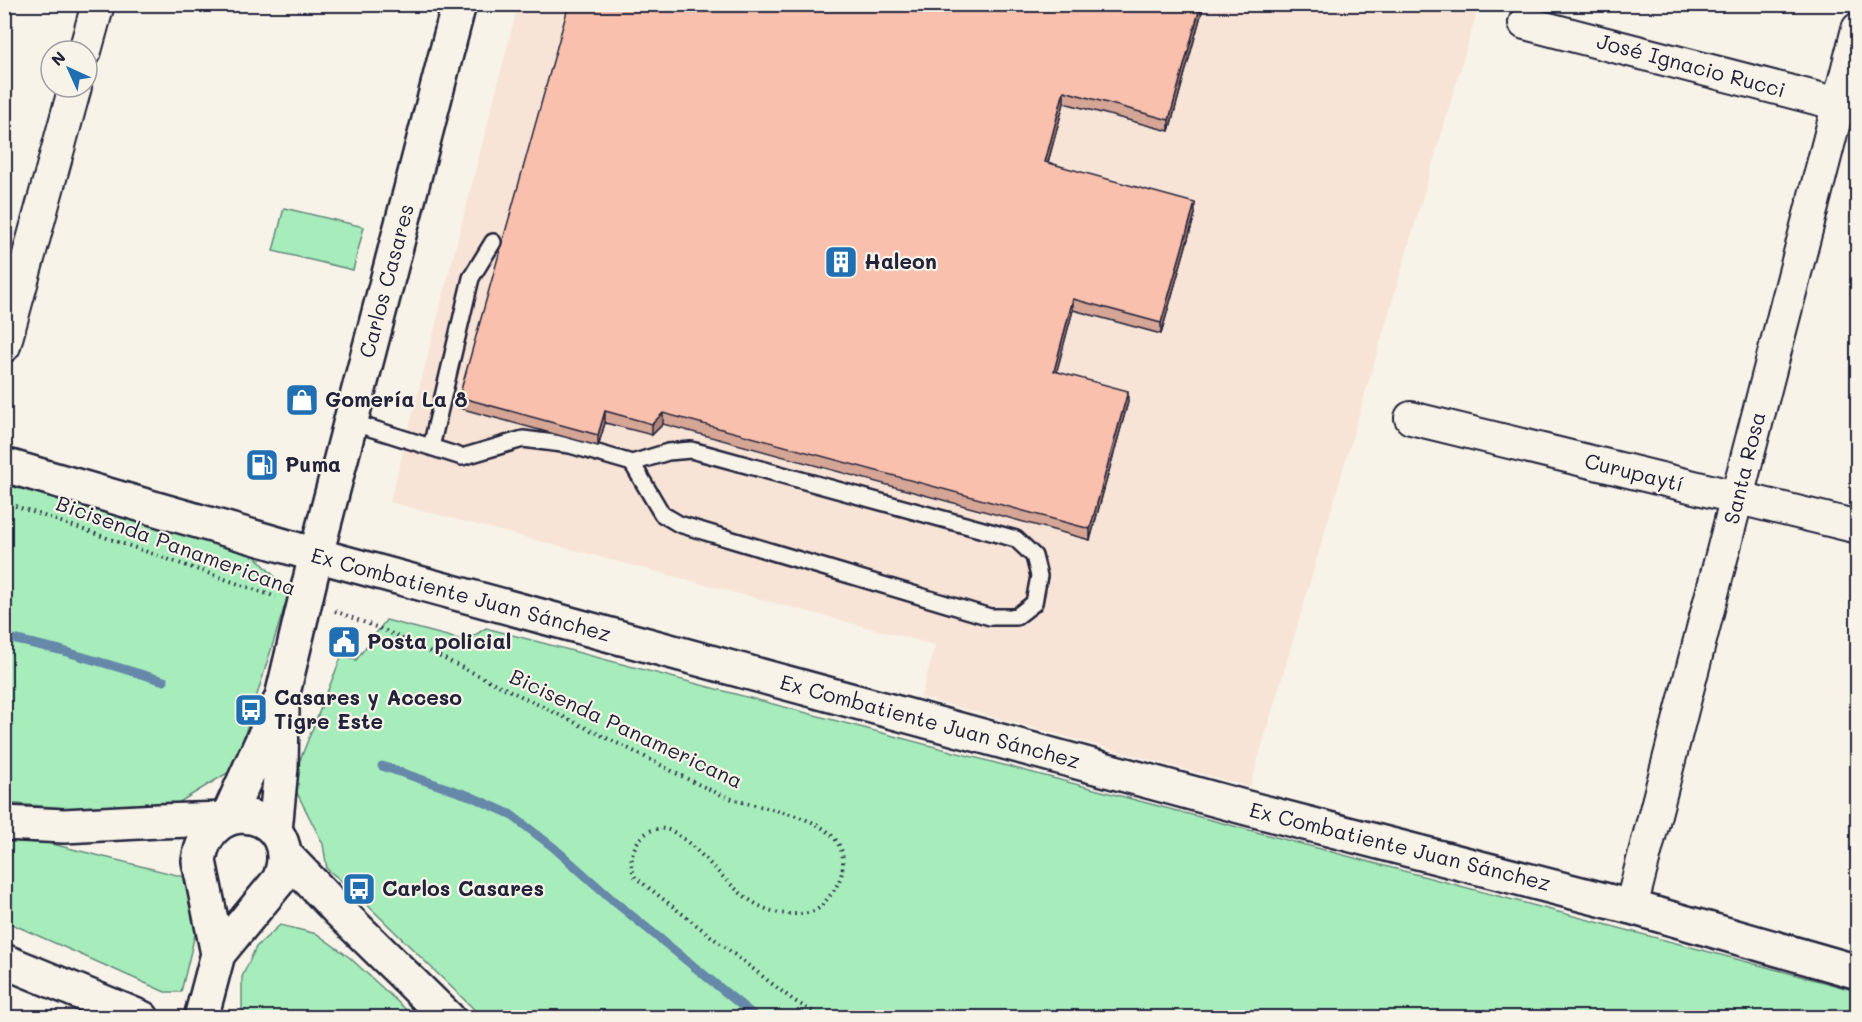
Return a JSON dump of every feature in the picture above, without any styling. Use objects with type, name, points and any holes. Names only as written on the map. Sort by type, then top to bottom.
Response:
[{"type":"main road","name":"Carlos Casares","points":[[218,954],[199,861],[201,848],[206,836],[215,826],[227,819],[282,697],[316,555],[459,4]]},
{"type":"main road","name":"Ex Combatiente Juan Sánchez","points":[[4,465],[316,555],[1236,805],[1631,907],[1857,972]]},
{"type":"main road","name":"Carlos Casares","points":[[201,1017],[218,954],[279,880],[284,868],[280,843],[282,697]]},
{"type":"main road","points":[[4,823],[64,826],[227,819],[239,816],[252,817],[265,822],[280,843],[340,912],[448,1017]]},
{"type":"main road","points":[[4,961],[142,1017]]},
{"type":"street","points":[[87,39],[91,6]]},
{"type":"street","name":"José Ignacio Rucci","points":[[1525,22],[1848,106]]},
{"type":"street","name":"Santa Rosa","points":[[1631,907],[1737,498],[1848,106],[1857,29]]},
{"type":"street","points":[[4,346],[72,99]]},
{"type":"street","name":"Curupaytí","points":[[1411,418],[1857,527]]},
{"type":"lane","points":[[431,447],[471,278],[493,242]]},
{"type":"lane","points":[[351,422],[462,457],[523,440],[570,445],[632,463],[668,452],[691,450],[1016,539],[1034,556],[1039,576],[1034,603],[1016,617],[990,617],[679,524],[662,514],[632,463]]},
{"type":"path","name":"Bicisenda Panamericana","points":[[4,502],[303,607],[325,608],[386,631],[729,798],[801,817],[829,832],[841,846],[843,862],[841,878],[820,908],[806,914],[789,915],[752,902],[681,837],[663,828],[654,829],[641,837],[635,846],[631,862],[632,872],[636,878],[793,999],[823,1017]]},
{"type":"shaded area","points":[[518,5],[1479,5],[1250,787],[921,697],[935,645],[390,502]]},
{"type":"green space","points":[[284,208],[364,227],[353,270],[273,251]]},
{"type":"green space","points":[[4,475],[254,555],[289,592],[234,769],[178,803],[100,811],[5,803]]},
{"type":"green space","points":[[386,620],[466,641],[486,628],[1857,991],[1857,1017],[482,1017],[349,887],[327,869],[323,844],[296,791],[294,775],[342,655],[356,660]]},
{"type":"green space","points":[[5,835],[24,837],[189,878],[199,918],[181,992],[165,992],[5,921]]},
{"type":"green space","points":[[280,925],[317,934],[349,957],[414,1017],[242,1017],[242,977],[256,947]]},
{"type":"building","name":"Haleon","points":[[569,4],[1201,4],[1169,120],[1064,91],[1045,162],[1195,203],[1161,323],[1073,299],[1054,371],[1128,391],[1090,529],[663,413],[652,424],[605,411],[598,435],[459,397]]},
{"type":"waterway","points":[[4,637],[60,650],[164,681]]},
{"type":"waterway","points":[[382,766],[470,796],[510,814],[553,847],[615,902],[757,1018]]},
{"type":"place","name":"Haleon","points":[[841,262]]},
{"type":"place","name":"Gomería La 8","points":[[302,400]]},
{"type":"place","name":"Puma","points":[[262,465]]},
{"type":"place","name":"Posta policial","points":[[344,642]]},
{"type":"place","name":"Casares y Acceso Tigre Este","points":[[251,710]]},
{"type":"place","name":"Carlos Casares","points":[[359,889]]}]
